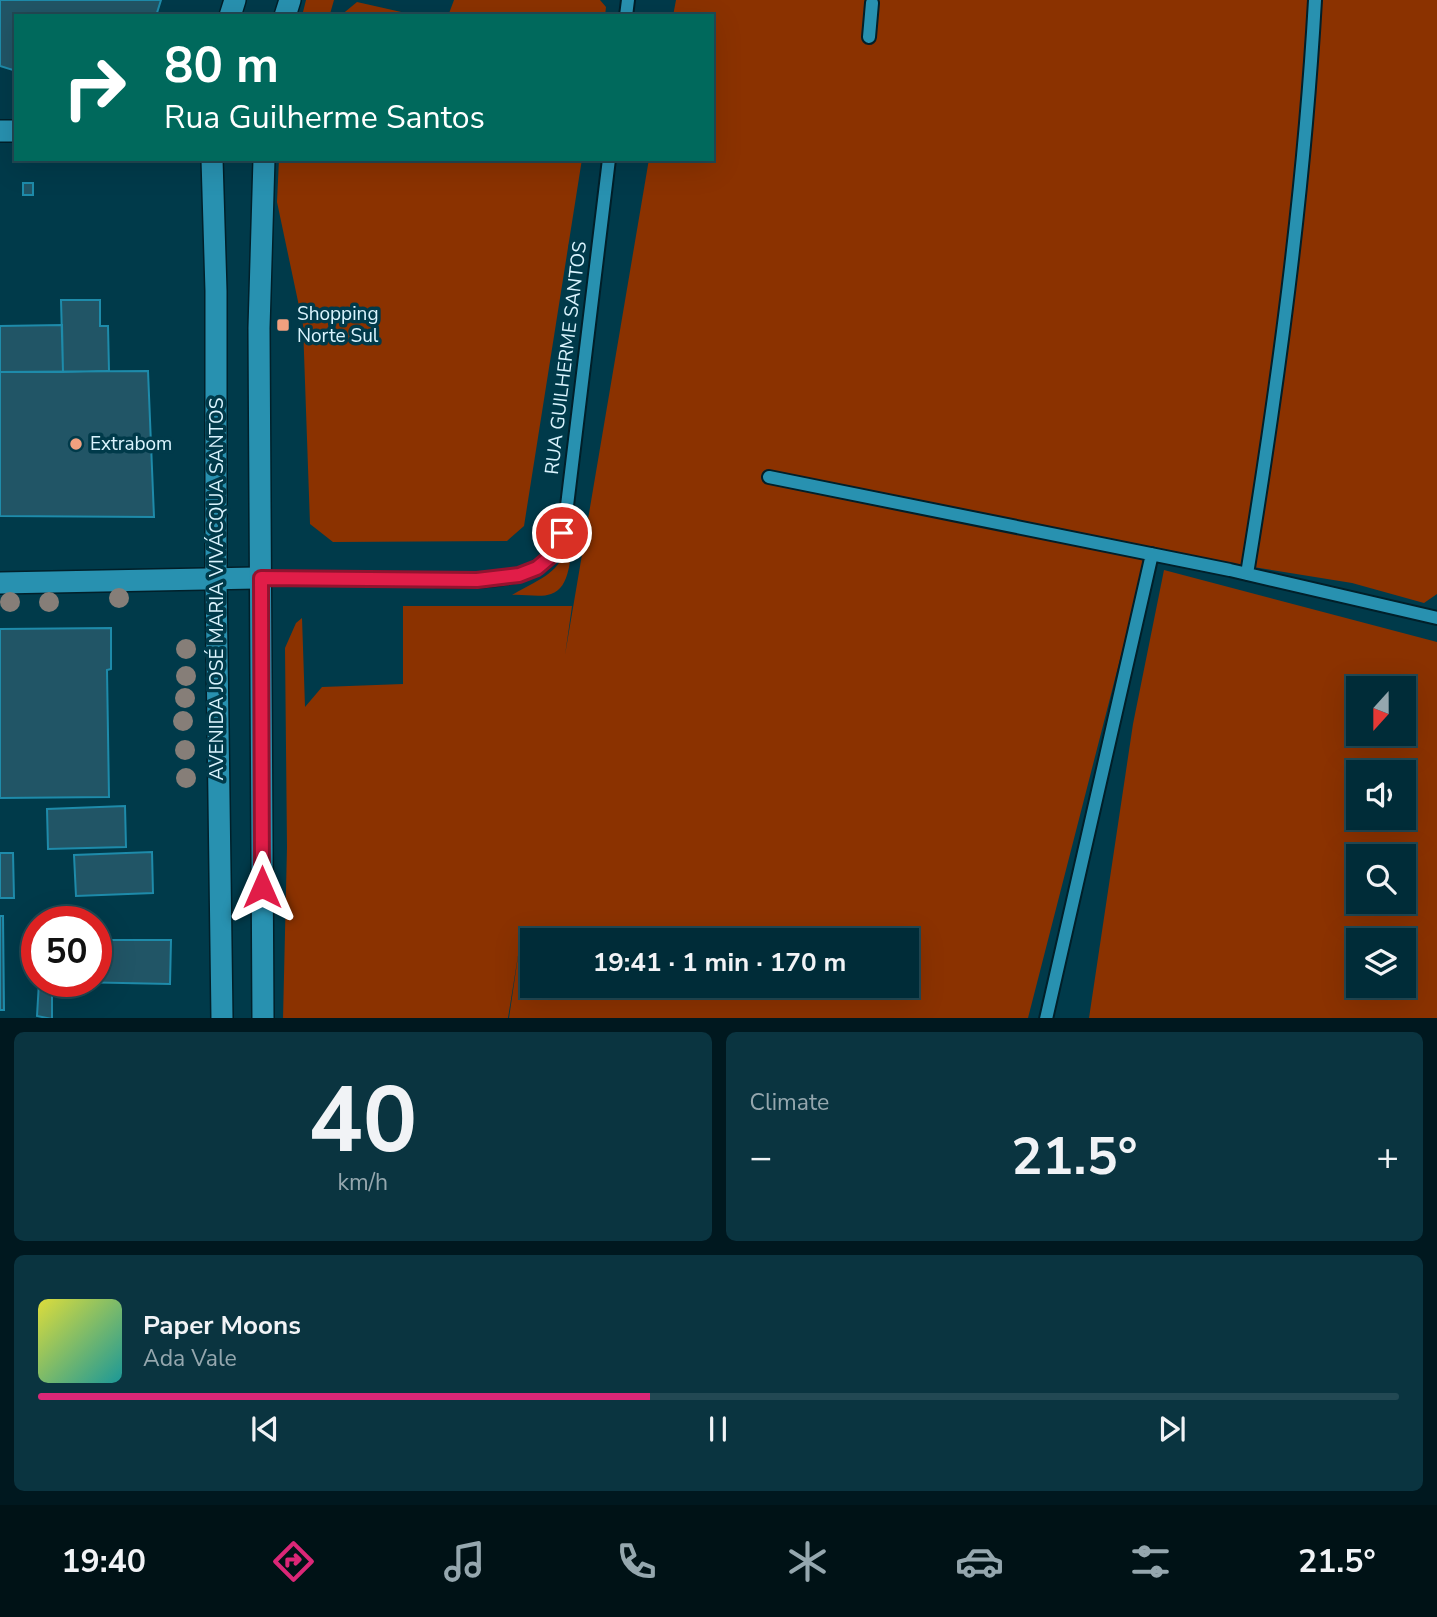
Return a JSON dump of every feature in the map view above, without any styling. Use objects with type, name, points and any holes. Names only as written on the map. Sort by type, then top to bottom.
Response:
[{"type":"main road","name":"AVENIDA JOSÉ MARIA VIVÁCQUA SANTOS","points":[[212,161],[216,291],[216,580],[222,1018]]},
{"type":"main road","points":[[263,1018],[259,328],[264,161]]},
{"type":"main road","points":[[0,583],[261,578]]},
{"type":"lane","points":[[1247,574],[1267,451],[1295,235],[1315,0]]},
{"type":"lane","points":[[869,37],[872,3]]},
{"type":"lane","name":"RUA GUILHERME SANTOS","points":[[261,578],[477,580],[519,575],[537,568],[550,557],[562,533],[566,514],[609,161]]},
{"type":"lane","points":[[769,477],[1247,574],[1437,618]]},
{"type":"lane","points":[[1046,1018],[1152,554]]},
{"type":"shaded area","points":[[306,0],[334,0],[330,14],[302,14]]},
{"type":"shaded area","points":[[454,0],[600,0],[606,7],[605,14],[449,14]]},
{"type":"shaded area","points":[[676,0],[1437,0],[1437,594],[1424,603],[1352,583],[1148,550],[1028,1018],[509,1018],[520,943],[508,1018],[283,1018],[287,847],[285,648],[296,623],[302,618],[305,707],[322,687],[403,684],[403,606],[572,606],[565,655],[649,161],[714,161],[714,14],[673,14]]},
{"type":"shaded area","points":[[357,2],[410,14],[342,14]]},
{"type":"shaded area","points":[[279,161],[582,161],[524,526],[507,541],[333,542],[310,524],[303,325],[277,202]]},
{"type":"shaded area","points":[[573,539],[566,578],[558,591],[542,596],[512,595],[555,568]]},
{"type":"shaded area","points":[[1164,570],[1437,642],[1437,1018],[1089,1018],[1133,724]]},
{"type":"building","points":[[0,0],[161,0],[157,14],[14,14],[14,70],[0,66]]},
{"type":"building","points":[[23,183],[33,183],[33,195],[23,195]]},
{"type":"building","points":[[61,300],[100,300],[100,326],[108,326],[109,371],[63,372]]},
{"type":"building","points":[[62,325],[63,372],[0,372],[0,326]]},
{"type":"building","name":"Extrabom","points":[[148,371],[154,517],[0,516],[0,372]]},
{"type":"building","points":[[111,628],[111,669],[107,670],[109,797],[0,798],[0,629]]},
{"type":"building","points":[[125,806],[126,847],[48,849],[47,809]]},
{"type":"building","points":[[152,852],[153,893],[76,896],[74,855]]},
{"type":"building","points":[[0,853],[13,853],[14,898],[0,898]]},
{"type":"building","points":[[0,916],[3,916],[4,1010],[0,1010]]},
{"type":"building","points":[[112,940],[171,940],[170,984],[112,983]]},
{"type":"building","points":[[38,997],[52,997],[52,1018],[37,1016]]},
{"type":"place","name":"Shopping Norte Sul","points":[[283,325]]},
{"type":"place","name":"Extrabom","points":[[76,444]]},
{"type":"route","points":[[262,887],[261,578],[477,580],[519,575],[537,568],[550,557],[562,533]]}]
